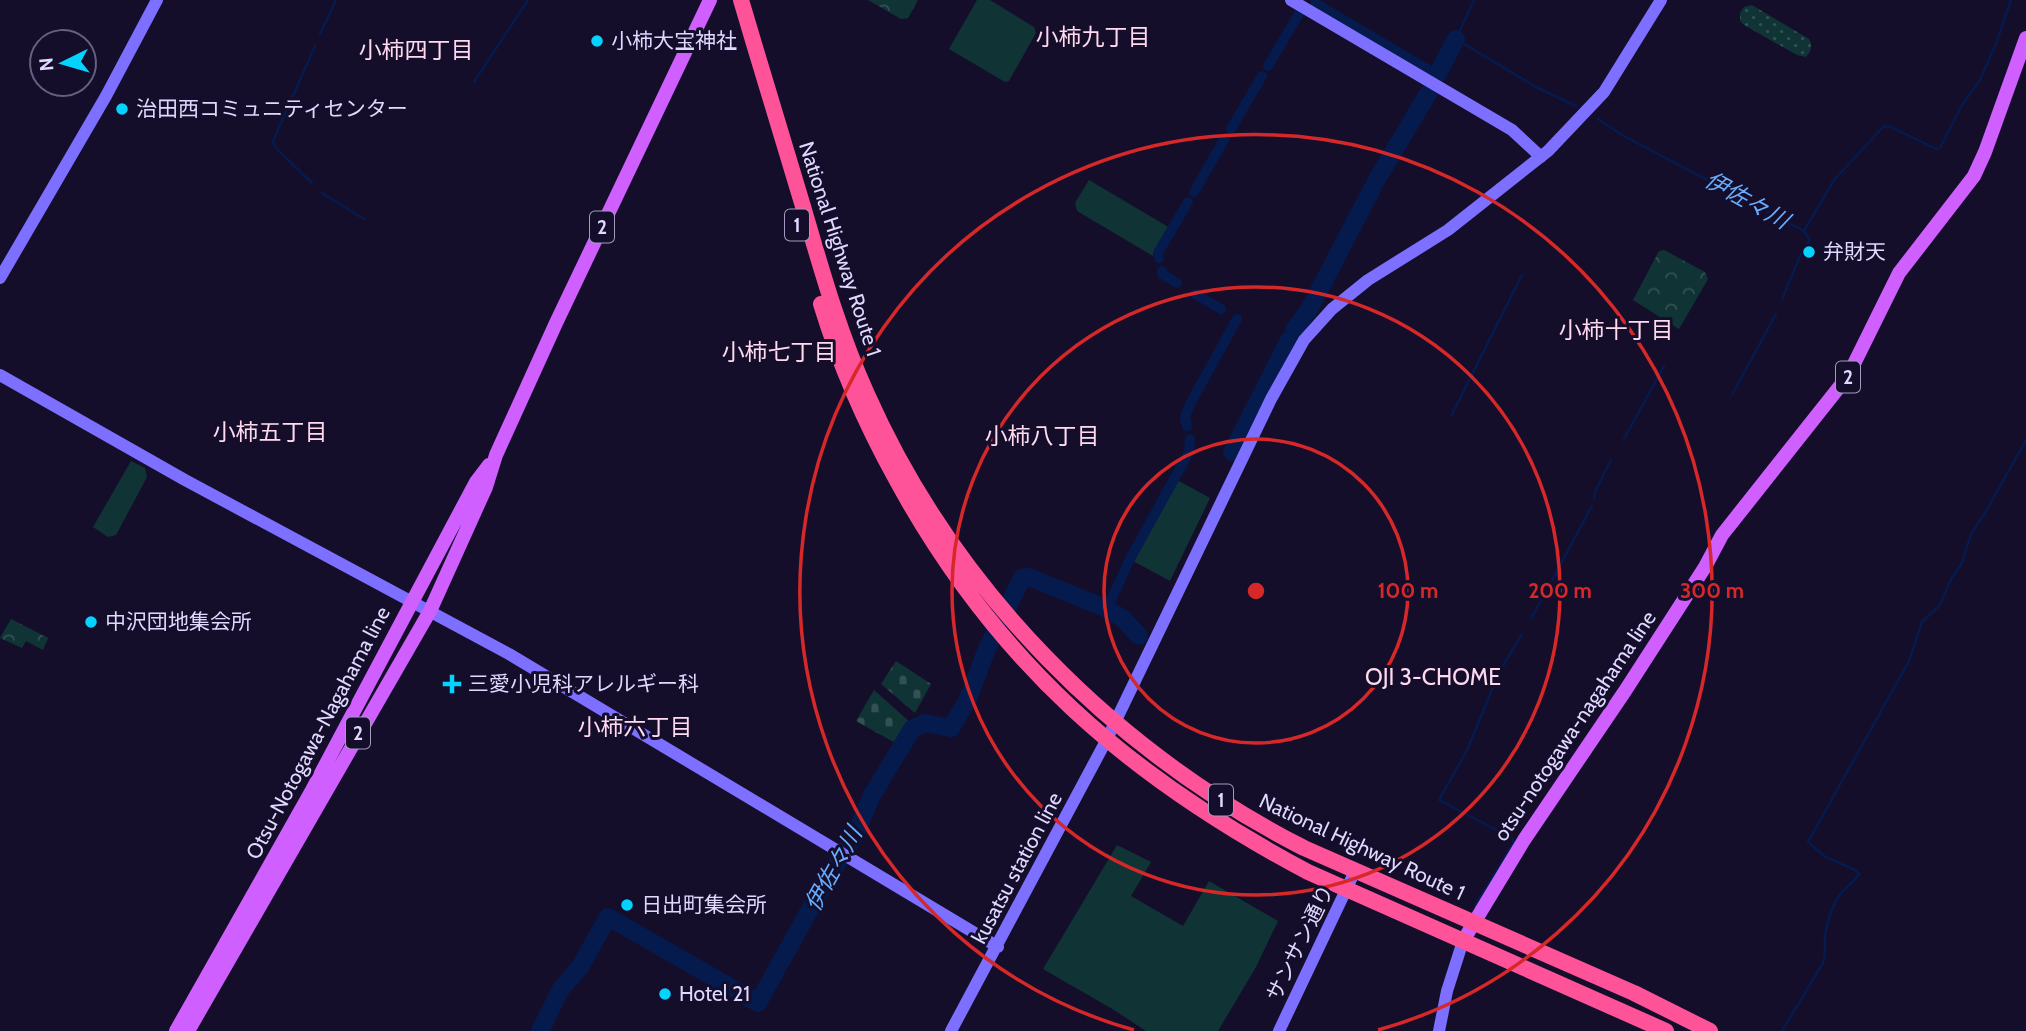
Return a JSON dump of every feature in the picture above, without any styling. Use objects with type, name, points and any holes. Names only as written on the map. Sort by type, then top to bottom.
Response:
[{"type":"highway","name":"National Highway Route 1","points":[[730,0],[832,339],[871,433],[924,531],[953,574],[995,629],[1042,681],[1075,713],[1151,776],[1267,850],[1347,889],[1666,1031]]},
{"type":"highway","name":"National Highway Route 1","points":[[741,0],[830,299],[867,394],[922,499],[955,548],[1043,656],[1115,722],[1161,758],[1265,828],[1355,871],[1634,993],[1710,1031]]},
{"type":"main road","name":"Otsu-Notogawa-Nagahama line","points":[[188,1031],[430,611],[486,487],[496,455],[560,315],[710,0]]},
{"type":"main road","name":"otsu-notogawa-nagahama line","points":[[1463,941],[1524,840],[1625,691],[1705,567],[1722,535],[1848,376],[1899,273],[1975,176],[2026,38]]},
{"type":"main road","name":"Otsu-Notogawa-Nagahama line","points":[[176,1031],[311,792],[476,482],[496,455]]},
{"type":"street","points":[[0,278],[106,96],[157,0]]},
{"type":"street","points":[[1292,0],[1512,130],[1541,157]]},
{"type":"street","name":"kusatsu station line","points":[[951,1031],[1107,739],[1271,399],[1304,340],[1332,309],[1368,280],[1448,230],[1541,157],[1604,92],[1661,0]]},
{"type":"street","points":[[0,375],[176,475],[430,611],[592,702],[998,947]]},
{"type":"street","name":"サンサン通り","points":[[1279,1031],[1355,871]]},
{"type":"street","points":[[1439,1031],[1447,991],[1463,941]]},
{"type":"green space","points":[[868,0],[918,0],[908,18],[901,19]]},
{"type":"green space","points":[[977,0],[990,0],[1034,27],[1036,33],[1009,81],[1005,82],[949,49]]},
{"type":"green space","points":[[1752,5],[1809,39],[1811,48],[1806,57],[1797,55],[1744,25],[1740,21],[1740,13],[1744,7]]},
{"type":"green space","points":[[1089,180],[1170,228],[1153,256],[1077,211],[1075,203]]},
{"type":"green space","points":[[1664,250],[1705,272],[1708,279],[1679,329],[1633,300],[1659,251]]},
{"type":"green space","points":[[131,461],[145,468],[147,477],[116,535],[108,537],[93,527]]},
{"type":"green space","points":[[1177,480],[1210,498],[1170,581],[1132,558]]},
{"type":"green space","points":[[11,619],[48,638],[43,650],[26,641],[22,648],[0,638]]},
{"type":"green space","points":[[896,661],[931,684],[915,713],[881,684]]},
{"type":"green space","points":[[874,690],[912,724],[899,745],[856,721]]},
{"type":"green space","points":[[1117,845],[1151,862],[1131,896],[1183,926],[1209,881],[1278,921],[1256,967],[1218,1031],[1146,1031],[1043,969]]},
{"type":"waterway","points":[[320,34],[336,0]]},
{"type":"waterway","points":[[474,82],[528,0]]},
{"type":"waterway","name":"伊佐々川","points":[[1474,0],[1456,39],[1536,87],[1576,106]]},
{"type":"waterway","name":"伊佐々川","points":[[1598,119],[1622,135],[1804,231],[1834,180],[1883,127],[1889,126],[1936,149],[1940,148],[1962,105],[1980,80],[2011,0]]},
{"type":"waterway","name":"伊佐々川","points":[[1315,3],[1437,75]]},
{"type":"waterway","name":"伊佐々川","points":[[1268,66],[1300,12]]},
{"type":"waterway","name":"伊佐々川","points":[[1437,75],[1456,39]]},
{"type":"waterway","points":[[312,183],[275,147],[273,141],[315,46]]},
{"type":"waterway","name":"伊佐々川","points":[[1231,129],[1262,76]]},
{"type":"waterway","name":"伊佐々川","points":[[1376,181],[1429,92]]},
{"type":"waterway","name":"伊佐々川","points":[[1194,192],[1225,138]]},
{"type":"waterway","name":"伊佐々川","points":[[1294,330],[1310,308],[1372,189]]},
{"type":"waterway","points":[[322,193],[364,219]]},
{"type":"waterway","name":"伊佐々川","points":[[1159,258],[1158,253],[1188,202]]},
{"type":"waterway","points":[[1782,299],[1803,249],[1810,240],[1804,231]]},
{"type":"waterway","name":"伊佐々川","points":[[1162,271],[1162,274],[1177,283]]},
{"type":"waterway","points":[[1451,416],[1522,275]]},
{"type":"waterway","name":"伊佐々川","points":[[1195,294],[1221,309]]},
{"type":"waterway","points":[[1732,395],[1776,314]]},
{"type":"waterway","name":"伊佐々川","points":[[1187,426],[1185,417],[1190,404],[1237,319]]},
{"type":"waterway","name":"伊佐々川","points":[[1232,452],[1289,340]]},
{"type":"waterway","points":[[1624,439],[1664,366]]},
{"type":"waterway","name":"伊佐々川","points":[[1107,609],[1130,559],[1189,452],[1190,439]]},
{"type":"waterway","points":[[1782,1031],[1823,963],[1826,930],[1835,903],[1859,874],[1824,856],[1808,842],[1909,661],[1922,622],[1940,605],[1951,579],[1962,563],[1971,534],[2026,440]]},
{"type":"waterway","points":[[1594,498],[1611,460]]},
{"type":"waterway","points":[[1551,582],[1592,506]]},
{"type":"waterway","name":"伊佐々川","points":[[540,1031],[561,989],[580,967],[608,917],[758,1003],[823,886],[855,835],[872,795],[912,729],[925,723],[951,728],[968,699],[986,651],[1022,578],[1029,577],[1107,609],[1122,618],[1139,636]]},
{"type":"waterway","points":[[1531,618],[1544,595]]},
{"type":"waterway","points":[[1503,666],[1522,634]]},
{"type":"waterway","points":[[1475,906],[1514,842],[1512,838],[1439,800],[1467,750],[1496,680]]},
{"type":"place","name":"小柿大宝神社","points":[[597,41]]},
{"type":"place","name":"治田西コミュニティセンター","points":[[122,109]]},
{"type":"place","name":"弁財天","points":[[1809,252]]},
{"type":"place","name":"中沢団地集会所","points":[[91,622]]},
{"type":"place","name":"三愛小児科アレルギー科","points":[[452,684]]},
{"type":"place","name":"日出町集会所","points":[[627,905]]},
{"type":"place","name":"Hotel 21","points":[[665,994]]},
{"type":"district","name":"小柿九丁目","points":[[1093,37]]},
{"type":"district","name":"小柿四丁目","points":[[416,50]]},
{"type":"district","name":"小柿十丁目","points":[[1616,330]]},
{"type":"district","name":"小柿七丁目","points":[[779,352]]},
{"type":"district","name":"小柿五丁目","points":[[270,432]]},
{"type":"district","name":"小柿八丁目","points":[[1042,436]]},
{"type":"district","name":"OJI 3-CHOME","points":[[1433,677]]},
{"type":"district","name":"小柿六丁目","points":[[635,727]]}]
